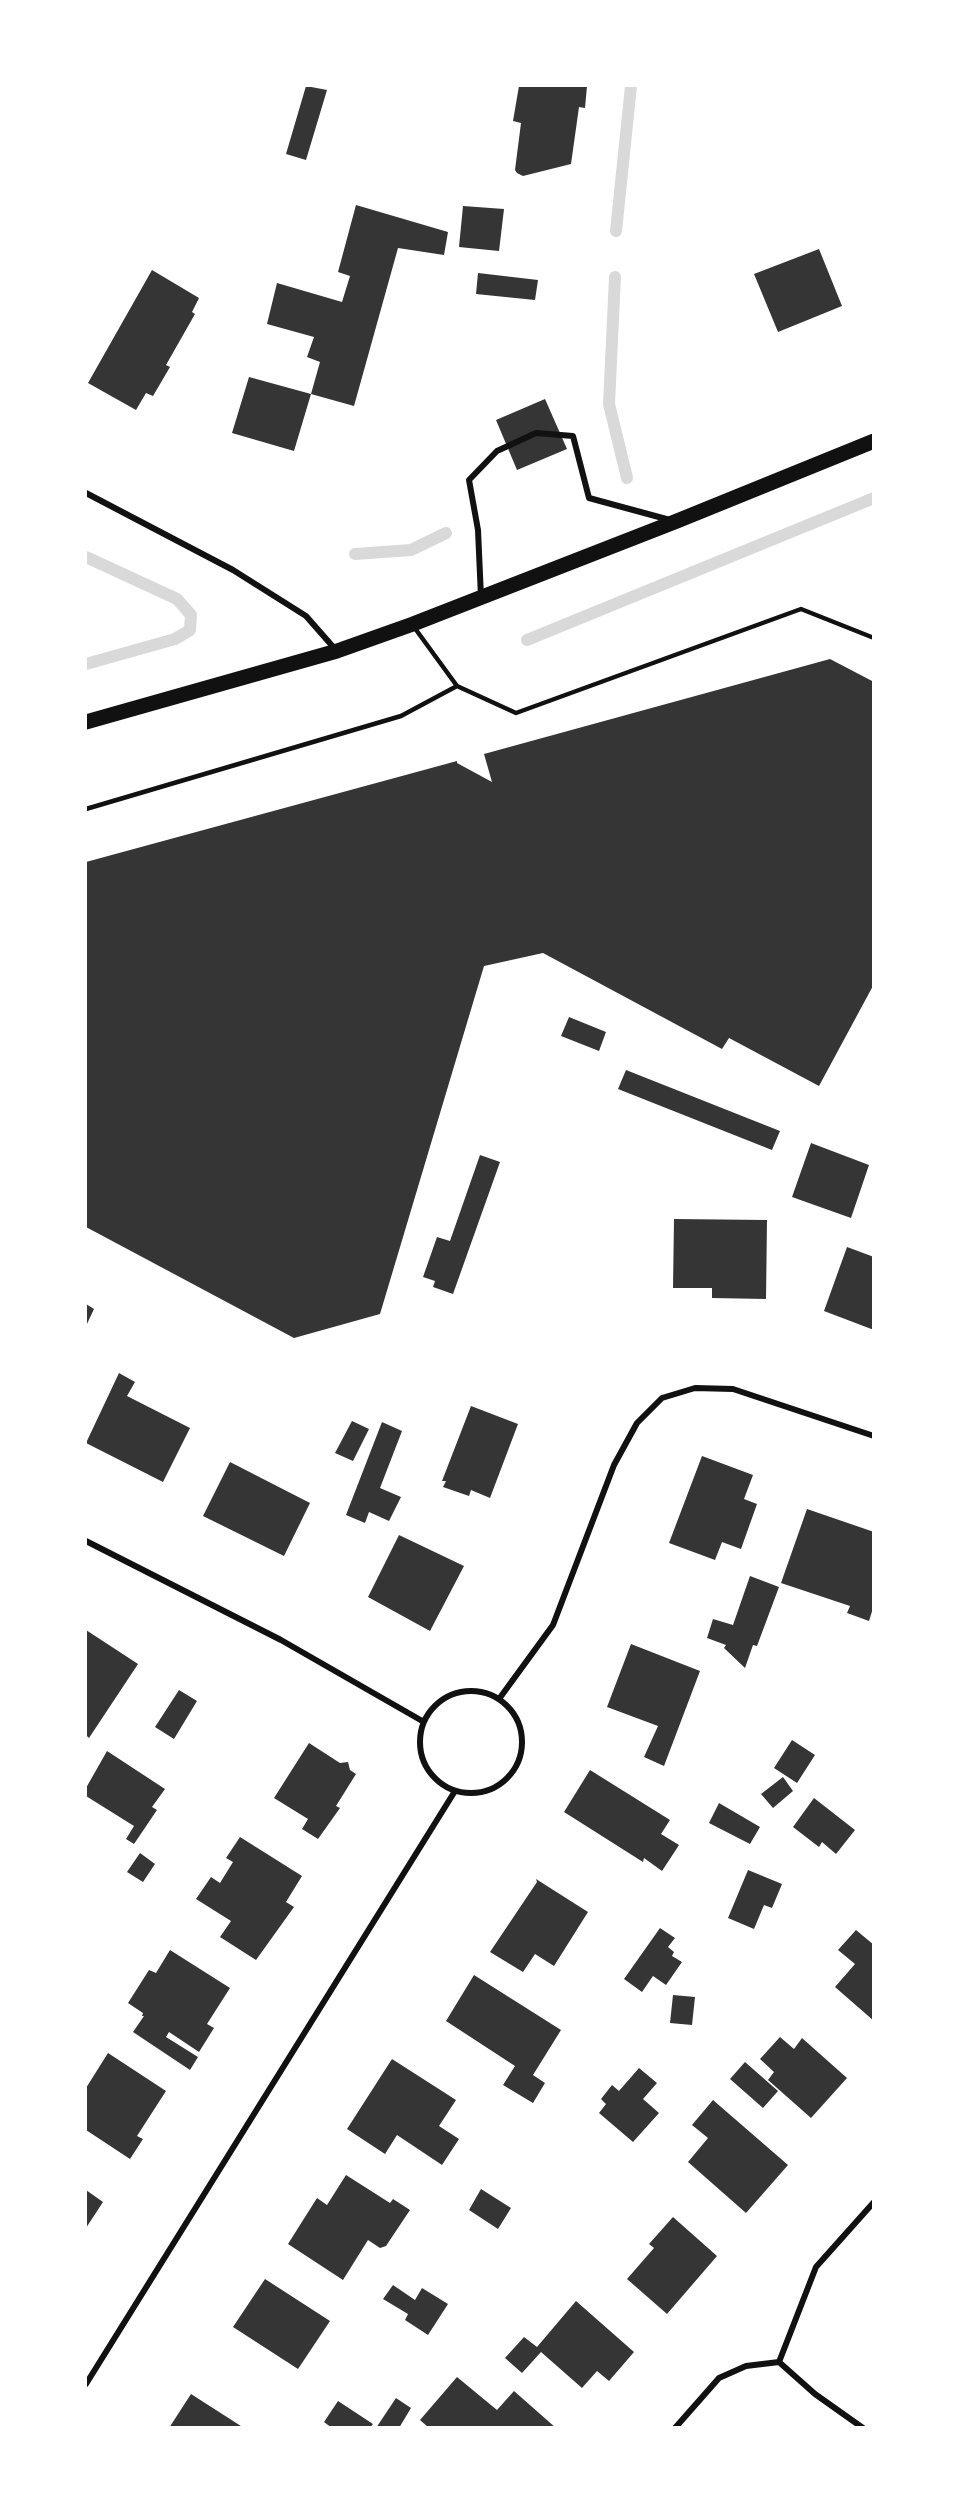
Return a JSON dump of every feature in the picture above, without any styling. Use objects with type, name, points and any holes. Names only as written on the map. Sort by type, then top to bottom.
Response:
[{"type":"main road","points":[[86,722],[338,651],[481,599],[873,441]]},
{"type":"street","points":[[481,599],[478,530],[469,480],[497,451],[536,433],[573,436],[589,498],[677,521]]},
{"type":"street","points":[[86,493],[242,576],[306,616],[338,651]]},
{"type":"street","points":[[499,1699],[553,1625],[615,1465],[637,1423],[662,1398],[695,1388],[733,1389],[873,1436]]},
{"type":"street","points":[[86,1541],[280,1640],[424,1722]]},
{"type":"street","points":[[465,1691],[483,1692],[499,1699],[518,1721],[522,1734],[521,1752],[514,1771],[501,1784],[481,1792],[455,1791],[444,1785],[427,1768],[421,1756],[420,1738],[424,1722],[438,1702],[454,1694],[465,1691]]},
{"type":"street","points":[[86,2384],[455,1791]]},
{"type":"street","points":[[779,2362],[816,2267],[873,2202]]},
{"type":"street","points":[[675,2427],[719,2378],[746,2366],[779,2362],[815,2394],[863,2427]]},
{"type":"lane","points":[[413,624],[457,686],[516,713],[801,609],[873,638]]},
{"type":"lane","points":[[86,809],[401,716],[457,686]]},
{"type":"building","points":[[306,86],[327,90],[306,160],[286,154]]},
{"type":"building","points":[[519,86],[587,86],[585,108],[579,107],[571,164],[523,176],[515,170],[521,123],[513,121]]},
{"type":"building","points":[[356,205],[448,232],[444,255],[398,248],[354,406],[311,394],[320,362],[307,357],[314,337],[267,324],[277,283],[342,302],[350,276],[338,272]]},
{"type":"building","points":[[463,206],[504,209],[499,251],[459,247]]},
{"type":"building","points":[[819,249],[842,306],[778,332],[754,274]]},
{"type":"building","points":[[152,270],[199,298],[192,312],[195,314],[166,365],[170,367],[153,396],[146,393],[136,410],[88,383]]},
{"type":"building","points":[[478,273],[538,280],[535,300],[476,294]]},
{"type":"building","points":[[249,377],[311,394],[294,451],[232,433]]},
{"type":"building","points":[[545,399],[567,449],[517,470],[496,420]]},
{"type":"building","points":[[830,659],[874,682],[874,984],[819,1086],[729,1038],[722,1049],[543,953],[484,966],[380,1314],[294,1338],[86,1227],[86,862],[457,761],[492,782],[484,754]]},
{"type":"building","points":[[569,1017],[606,1032],[599,1051],[561,1036]]},
{"type":"building","points":[[626,1070],[780,1131],[772,1150],[618,1089]]},
{"type":"building","points":[[811,1143],[869,1165],[851,1218],[792,1197]]},
{"type":"building","points":[[480,1155],[500,1162],[453,1294],[433,1287],[435,1281],[423,1277],[437,1237],[450,1241]]},
{"type":"building","points":[[674,1219],[767,1220],[766,1299],[712,1298],[712,1288],[673,1288]]},
{"type":"building","points":[[847,1247],[874,1257],[874,1330],[824,1311]]},
{"type":"building","points":[[86,1304],[94,1309],[86,1326]]},
{"type":"building","points":[[119,1373],[135,1382],[127,1396],[190,1428],[163,1482],[86,1443]]},
{"type":"building","points":[[471,1406],[518,1424],[490,1498],[471,1490],[469,1496],[443,1487],[446,1481],[442,1481]]},
{"type":"building","points":[[352,1421],[369,1429],[353,1461],[335,1453]]},
{"type":"building","points":[[382,1422],[402,1431],[380,1488],[401,1497],[389,1521],[369,1512],[365,1523],[346,1515]]},
{"type":"building","points":[[702,1456],[753,1475],[744,1499],[757,1504],[741,1549],[722,1542],[715,1560],[669,1543]]},
{"type":"building","points":[[230,1462],[310,1503],[284,1556],[203,1516]]},
{"type":"building","points":[[807,1509],[874,1532],[874,1605],[869,1621],[847,1613],[850,1606],[781,1583]]},
{"type":"building","points":[[399,1535],[464,1566],[430,1631],[368,1597]]},
{"type":"building","points":[[750,1576],[779,1587],[757,1646],[753,1645],[745,1668],[724,1648],[726,1645],[707,1638],[713,1619],[733,1625]]},
{"type":"building","points":[[86,1630],[138,1664],[89,1738],[86,1735]]},
{"type":"building","points":[[631,1644],[700,1671],[664,1766],[644,1757],[658,1726],[607,1707]]},
{"type":"building","points":[[179,1690],[197,1701],[174,1739],[155,1727]]},
{"type":"building","points":[[792,1740],[815,1755],[797,1783],[774,1768]]},
{"type":"building","points":[[309,1743],[340,1763],[348,1762],[350,1770],[356,1774],[336,1806],[340,1808],[318,1839],[302,1829],[308,1819],[274,1798]]},
{"type":"building","points":[[107,1751],[165,1789],[152,1807],[157,1810],[134,1844],[126,1839],[134,1826],[86,1796],[86,1788]]},
{"type":"building","points":[[590,1770],[670,1820],[661,1834],[679,1845],[662,1871],[644,1858],[643,1862],[564,1812]]},
{"type":"building","points":[[783,1777],[793,1791],[773,1808],[761,1794]]},
{"type":"building","points":[[814,1798],[855,1830],[836,1854],[822,1842],[819,1847],[793,1827]]},
{"type":"building","points":[[719,1803],[760,1827],[750,1844],[709,1823]]},
{"type":"building","points":[[240,1837],[302,1876],[286,1902],[294,1907],[256,1960],[220,1937],[231,1921],[196,1899],[211,1877],[220,1883],[233,1862],[226,1858]]},
{"type":"building","points":[[140,1853],[155,1864],[143,1882],[127,1872]]},
{"type":"building","points":[[748,1870],[782,1884],[772,1908],[764,1905],[754,1929],[728,1918]]},
{"type":"building","points":[[536,1879],[588,1912],[554,1966],[535,1954],[523,1972],[490,1952],[537,1882]]},
{"type":"building","points":[[660,1928],[675,1938],[668,1947],[674,1952],[672,1956],[682,1962],[666,1985],[653,1976],[642,1992],[624,1979]]},
{"type":"building","points":[[856,1930],[874,1945],[874,2021],[835,1987],[855,1964],[838,1950]]},
{"type":"building","points":[[170,1950],[230,1988],[207,2024],[214,2028],[199,2052],[169,2032],[166,2037],[198,2057],[190,2070],[133,2032],[144,2016],[128,2003],[149,1970],[156,1973]]},
{"type":"building","points":[[474,1975],[561,2030],[533,2075],[545,2083],[533,2103],[503,2085],[515,2066],[446,2021]]},
{"type":"building","points":[[673,1995],[695,1997],[692,2025],[670,2023]]},
{"type":"building","points":[[780,2037],[794,2049],[802,2038],[847,2078],[811,2118],[768,2080],[774,2072],[760,2059]]},
{"type":"building","points":[[108,2053],[166,2091],[137,2136],[143,2139],[130,2159],[86,2130],[86,2088]]},
{"type":"building","points":[[392,2059],[456,2100],[439,2126],[459,2139],[442,2165],[397,2135],[385,2154],[347,2129]]},
{"type":"building","points":[[745,2062],[778,2091],[763,2108],[730,2079]]},
{"type":"building","points":[[639,2068],[657,2083],[643,2099],[659,2113],[633,2142],[599,2113],[606,2104],[601,2099],[612,2085],[619,2091]]},
{"type":"building","points":[[713,2100],[788,2165],[746,2213],[688,2162],[708,2138],[692,2125]]},
{"type":"building","points":[[346,2175],[390,2203],[393,2199],[410,2210],[386,2246],[380,2248],[368,2240],[343,2280],[288,2244],[317,2198],[327,2205]]},
{"type":"building","points":[[481,2189],[511,2208],[498,2229],[469,2210]]},
{"type":"building","points":[[86,2190],[103,2202],[86,2228]]},
{"type":"building","points":[[673,2217],[717,2256],[667,2314],[627,2279],[654,2248],[649,2244]]},
{"type":"building","points":[[265,2279],[330,2321],[298,2369],[233,2327]]},
{"type":"building","points":[[393,2285],[415,2300],[422,2288],[448,2304],[428,2335],[405,2320],[408,2314],[383,2299]]},
{"type":"building","points":[[576,2301],[634,2352],[609,2381],[597,2371],[582,2388],[541,2352],[522,2373],[505,2358],[524,2337],[537,2347]]},
{"type":"building","points":[[457,2377],[497,2410],[514,2391],[556,2428],[429,2428],[420,2420]]},
{"type":"building","points":[[191,2394],[244,2428],[169,2428]]},
{"type":"building","points":[[396,2398],[411,2408],[399,2428],[376,2428]]},
{"type":"building","points":[[338,2401],[373,2424],[370,2428],[332,2428],[324,2422]]},
{"type":"waterway","points":[[616,231],[631,86]]},
{"type":"waterway","points":[[615,277],[609,404],[627,478]]},
{"type":"waterway","points":[[527,640],[874,498]]},
{"type":"waterway","points":[[355,554],[411,550],[446,533]]},
{"type":"waterway","points":[[86,557],[177,599],[191,615],[190,630],[175,639],[86,664]]}]
